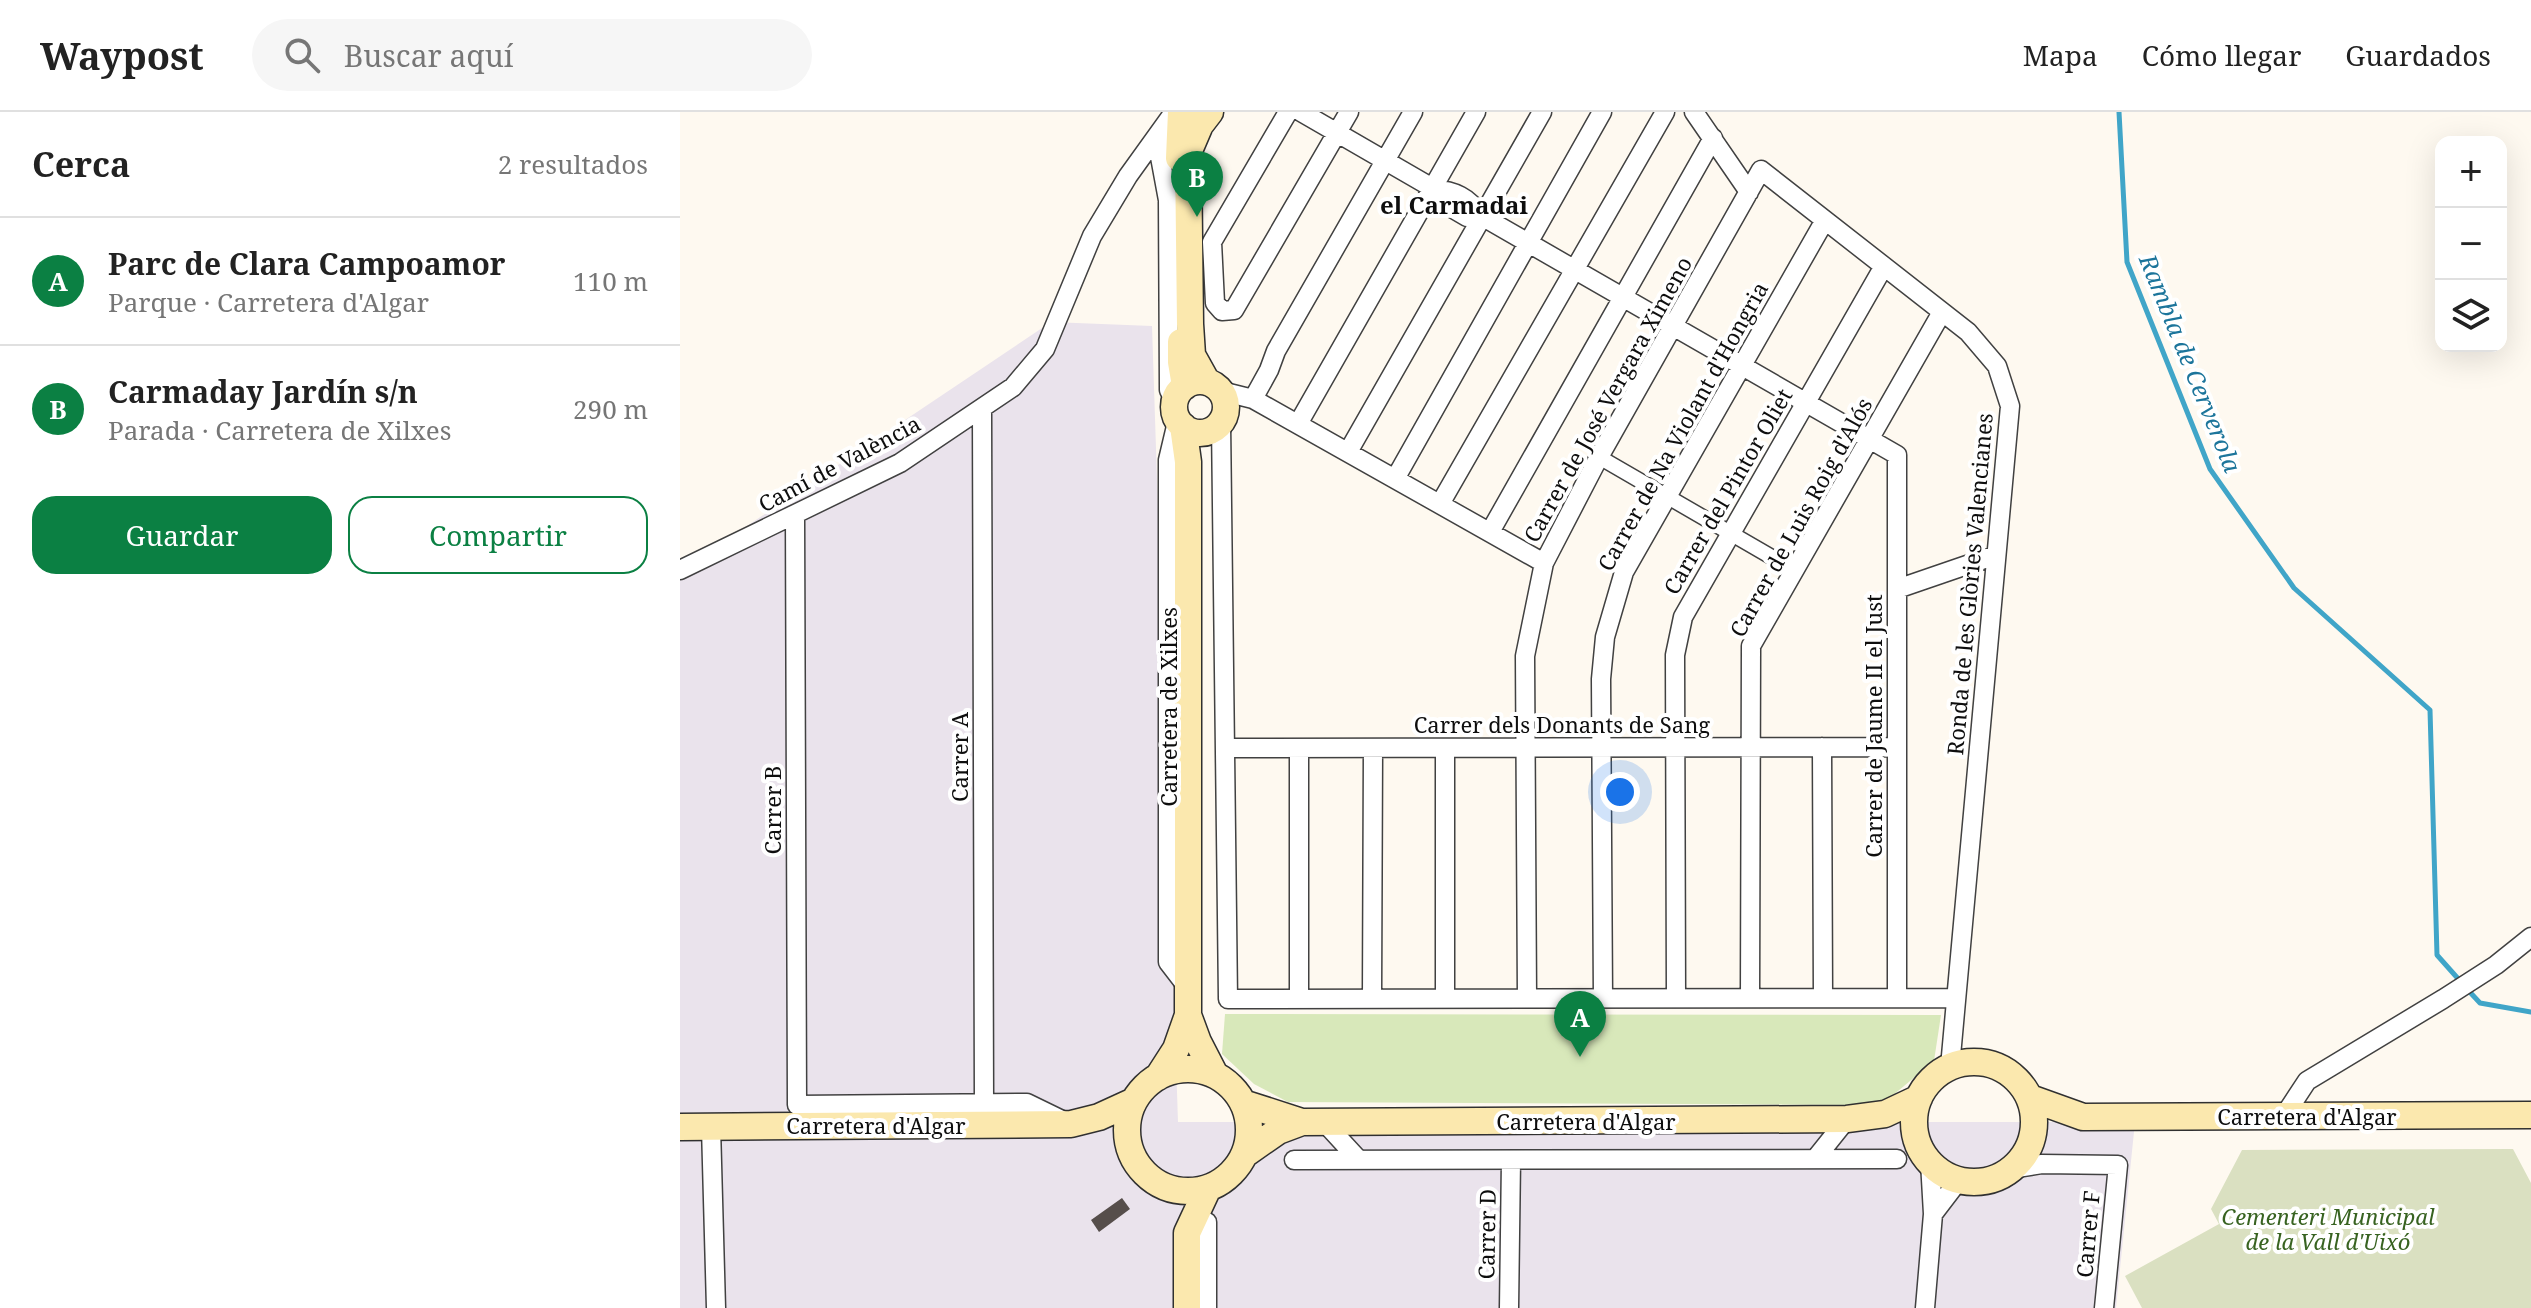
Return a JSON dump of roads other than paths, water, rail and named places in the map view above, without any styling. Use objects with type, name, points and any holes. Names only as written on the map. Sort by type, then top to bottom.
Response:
[{"type":"main road","name":"Carretera de Xilxes","points":[[1158,1077],[1176,1049],[1188,1015],[1188,462],[1200,408],[1191,340],[1188,153],[1200,125],[1210,112]]},
{"type":"main road","name":"Carretera de Xilxes","points":[[1174,115],[1179,152],[1181,362],[1200,408]]},
{"type":"main road","name":"Carretera de Xilxes","points":[[1188,1015],[1215,1075]]},
{"type":"main road","points":[[1968,1062],[1987,1063],[2005,1070],[2019,1082],[2030,1098],[2034,1113],[2031,1142],[2023,1157],[2011,1169],[1995,1178],[1977,1182],[1959,1180],[1943,1173],[1924,1153],[1914,1128],[1919,1098],[1937,1074],[1950,1067],[1968,1062]]},
{"type":"main road","points":[[1177,1070],[1196,1070],[1215,1075],[1232,1087],[1243,1103],[1249,1120],[1245,1154],[1224,1181],[1208,1188],[1193,1192],[1161,1185],[1149,1177],[1131,1153],[1127,1135],[1128,1117],[1134,1101],[1158,1077],[1177,1070]]},
{"type":"main road","name":"Carretera d'Algar","points":[[1245,1154],[1278,1131],[1313,1122],[1851,1119],[1885,1114],[1919,1098]]},
{"type":"main road","name":"Carretera d'Algar","points":[[2030,1098],[2083,1117],[2531,1115]]},
{"type":"main road","name":"Carretera d'Algar","points":[[680,1127],[1071,1124],[1099,1117],[1134,1101]]},
{"type":"main road","name":"Carretera d'Algar","points":[[1243,1103],[1313,1122]]},
{"type":"main road","name":"Carretera d'Algar","points":[[2031,1142],[2083,1117]]},
{"type":"main road","name":"Carretera d'Algar","points":[[1851,1119],[1885,1126],[1924,1153]]},
{"type":"main road","name":"Carretera d'Algar","points":[[1071,1124],[1106,1133],[1131,1153]]},
{"type":"main road","points":[[1161,1185],[1197,1228]]},
{"type":"main road","points":[[1187,1308],[1197,1228],[1208,1188]]},
{"type":"street","points":[[1288,112],[1212,242],[1215,303],[1222,311],[1234,310],[1349,112]]},
{"type":"street","points":[[1301,112],[1434,189],[1443,203],[1467,217],[1480,215],[1869,439]]},
{"type":"street","points":[[1253,399],[1276,351],[1413,112]]},
{"type":"street","points":[[1298,424],[1476,112]]},
{"type":"street","points":[[1348,452],[1480,215],[1542,112]]},
{"type":"street","points":[[1395,479],[1602,112]]},
{"type":"street","points":[[1440,504],[1665,112]]},
{"type":"street","points":[[1694,112],[1749,192]]},
{"type":"street","name":"Carretera de Xilxes","points":[[1174,115],[1158,146],[1168,200],[1169,390],[1200,408]]},
{"type":"street","name":"Camí de València","points":[[680,570],[900,463],[1013,387],[1045,349],[1092,236],[1128,176],[1174,115]]},
{"type":"street","points":[[1490,532],[1713,138]]},
{"type":"street","name":"Carrer de José Vergara Ximeno","points":[[1527,998],[1525,656],[1544,563],[1599,457],[1761,170]]},
{"type":"street","name":"Ronda de les Glòries Valencianes","points":[[1761,170],[1968,332],[1997,366],[2010,406],[1950,1067]]},
{"type":"street","points":[[1128,176],[1164,176]]},
{"type":"street","name":"Carrer de Na Violant d'Hongria","points":[[1603,998],[1601,679],[1605,637],[1624,572],[1825,220]]},
{"type":"street","name":"Carrer del Pintor Oliet","points":[[1676,998],[1675,655],[1683,617],[1884,266]]},
{"type":"street","name":"Carrer de Luis Roig d'Alós","points":[[1750,998],[1751,646],[1942,312]]},
{"type":"street","points":[[1200,408],[1253,399],[1544,563]]},
{"type":"street","name":"Carretera de Xilxes","points":[[1200,408],[1226,748],[1228,999],[1299,999]]},
{"type":"street","name":"Carretera de Xilxes","points":[[1188,988],[1168,962],[1168,460],[1200,408]]},
{"type":"street","name":"Carrer A","points":[[982,410],[984,1104]]},
{"type":"street","name":"Carrer de Jaume II el Just","points":[[1869,439],[1897,455],[1897,998]]},
{"type":"street","points":[[1599,457],[1794,570]]},
{"type":"street","name":"Carrer B","points":[[795,514],[797,1105]]},
{"type":"street","points":[[1897,589],[1996,555]]},
{"type":"street","points":[[1822,747],[1823,998]]},
{"type":"street","name":"Carrer dels Donants de Sang","points":[[1226,748],[1897,747]]},
{"type":"street","points":[[1299,748],[1299,999],[1955,998]]},
{"type":"street","points":[[1372,999],[1373,748]]},
{"type":"street","points":[[1445,748],[1445,998]]},
{"type":"street","points":[[2284,1116],[2307,1081],[2496,965],[2531,937]]},
{"type":"street","name":"Carretera d'Algar","points":[[797,1105],[1027,1103],[1071,1124]]},
{"type":"street","points":[[1815,1159],[1851,1119]]},
{"type":"street","name":"Carretera d'Algar","points":[[1313,1122],[1359,1160]]},
{"type":"street","points":[[711,1127],[716,1308]]},
{"type":"street","points":[[1924,1153],[1933,1214],[1925,1308]]},
{"type":"street","name":"Carretera d'Algar","points":[[1294,1160],[1897,1159]]},
{"type":"street","name":"Carrer D","points":[[1509,1308],[1511,1160]]},
{"type":"street","name":"Carrer F","points":[[2011,1169],[2042,1164],[2118,1165],[2104,1308]]},
{"type":"street","points":[[1933,1214],[1959,1180]]},
{"type":"street","points":[[1197,1228],[1207,1308]]},
{"type":"waterway","name":"Rambla de Cerverola","points":[[2119,112],[2127,262],[2210,469],[2294,588],[2430,710],[2437,955],[2461,982]]},
{"type":"waterway","name":"Rambla de Cerverola","points":[[2467,989],[2480,1003],[2531,1012]]},
{"type":"place","name":"Carmaday Jardín s/n","points":[[1197,217]]},
{"type":"place","name":"Parc de Clara Campoamor","points":[[1580,1057]]},
{"type":"district","name":"el Carmadai","points":[[1454,204]]},
{"type":"park label","name":"Cementeri Municipal de la Vall d'Uixó","points":[[2328,1228]]}]
